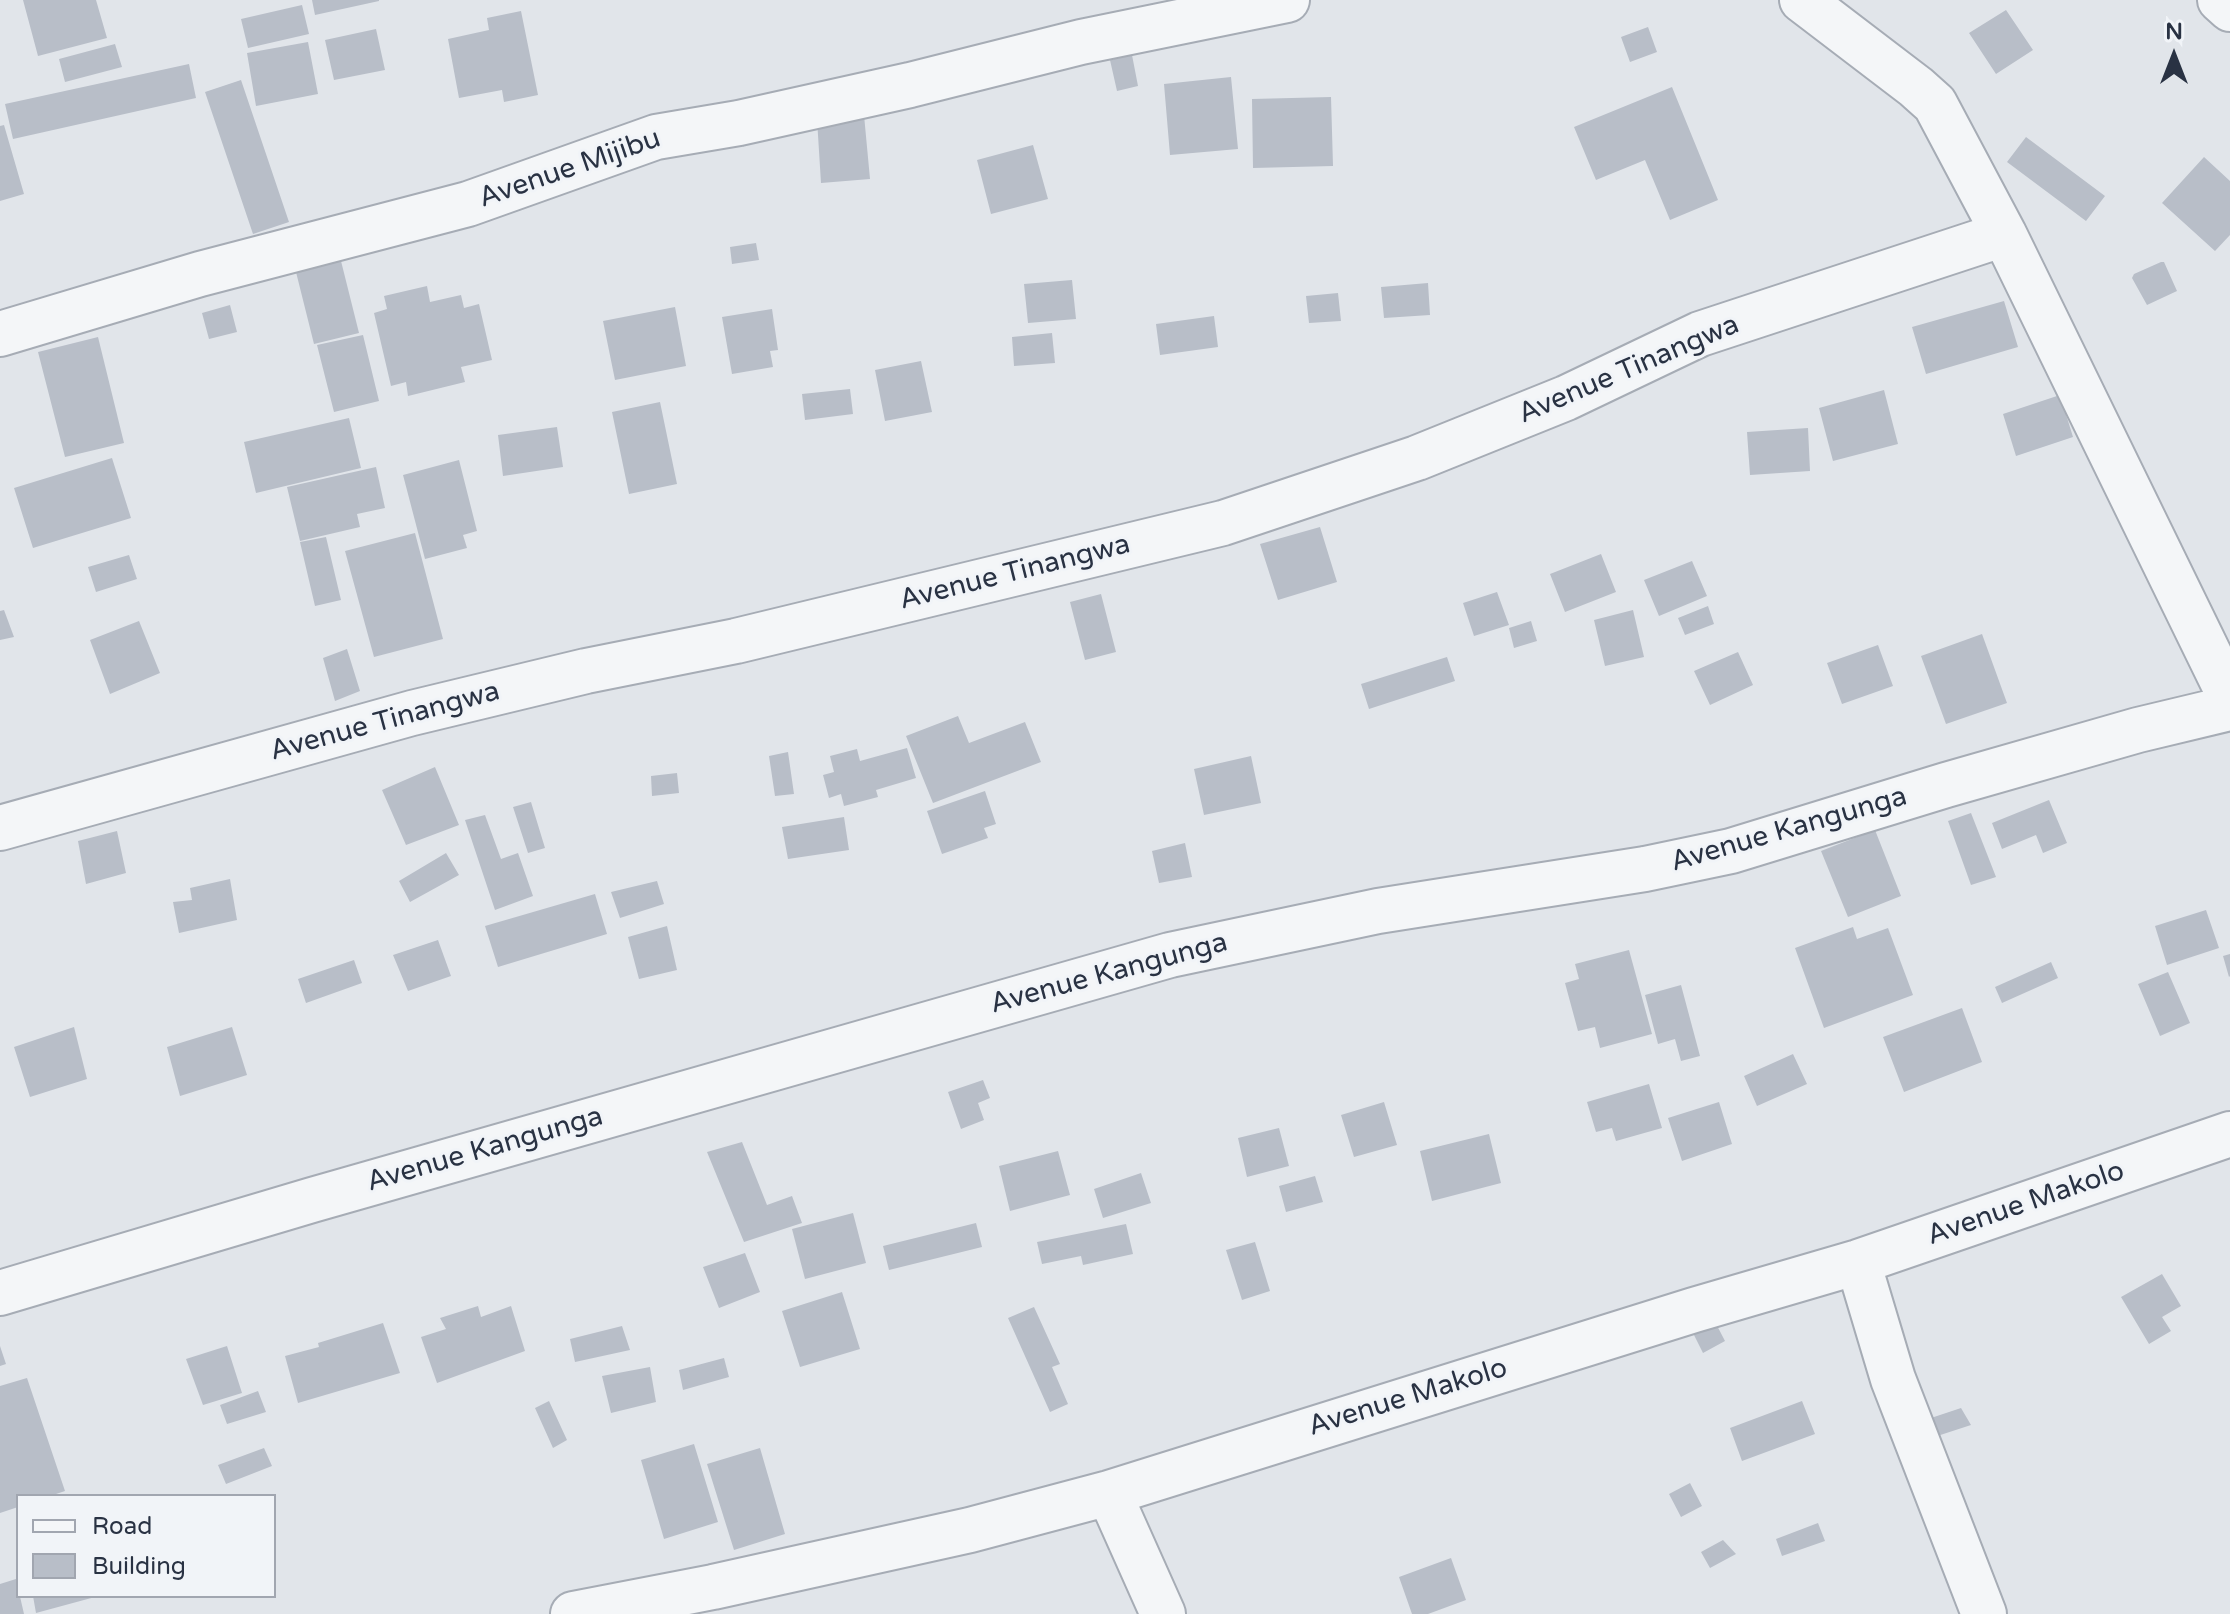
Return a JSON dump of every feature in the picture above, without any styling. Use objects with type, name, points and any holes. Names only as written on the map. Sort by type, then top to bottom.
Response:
[{"type":"street","name":"Avenue Mijibu","points":[[0,334],[200,274],[468,204],[656,137],[739,123],[910,85],[1081,42],[1287,0]]},
{"type":"street","points":[[1802,0],[1935,104],[2004,234],[2230,697]]},
{"type":"street","points":[[2220,0],[2230,9]]},
{"type":"street","name":"Avenue Tinangwa","points":[[0,828],[427,709],[586,671],[736,641],[1223,523],[1417,458],[1566,398],[1700,334],[2004,234]]},
{"type":"street","name":"Avenue Kangunga","points":[[0,1293],[312,1200],[1170,955],[1378,911],[1645,869],[1731,851],[1946,785],[2138,730],[2230,708]]},
{"type":"street","name":"Avenue Makolo","points":[[573,1614],[713,1587],[955,1533],[1109,1493],[1650,1323],[1858,1262],[2226,1144]]},
{"type":"street","points":[[1858,1262],[1893,1379],[1984,1614]]},
{"type":"street","points":[[1109,1493],[1163,1614]]},
{"type":"building","points":[[23,0],[96,0],[107,38],[38,56]]},
{"type":"building","points":[[312,0],[379,0],[379,1],[315,15]]},
{"type":"building","points":[[302,5],[309,34],[248,48],[241,19]]},
{"type":"building","points":[[2006,10],[2033,50],[1996,74],[1969,33]]},
{"type":"building","points":[[521,11],[538,95],[504,102],[502,90],[459,98],[448,39],[489,30],[487,18]]},
{"type":"building","points":[[1648,27],[1657,52],[1630,62],[1621,37]]},
{"type":"building","points":[[376,29],[385,70],[334,80],[325,40]]},
{"type":"building","points":[[308,42],[318,94],[256,106],[247,53]]},
{"type":"building","points":[[115,44],[122,67],[65,82],[59,59]]},
{"type":"building","points":[[1132,55],[1138,86],[1117,91],[1110,60]]},
{"type":"building","points":[[189,64],[196,98],[13,139],[5,104]]},
{"type":"building","points":[[1231,77],[1238,149],[1170,155],[1164,84]]},
{"type":"building","points":[[241,80],[289,222],[253,234],[205,92]]},
{"type":"building","points":[[1672,87],[1718,200],[1670,220],[1645,160],[1596,180],[1574,127]]},
{"type":"building","points":[[1331,97],[1333,166],[1253,168],[1252,99]]},
{"type":"building","points":[[864,115],[870,179],[821,183],[817,119]]},
{"type":"building","points":[[4,125],[24,194],[0,201],[0,126]]},
{"type":"building","points":[[2026,137],[2105,196],[2086,221],[2007,162]]},
{"type":"building","points":[[1033,145],[1048,199],[991,214],[977,160]]},
{"type":"building","points":[[2204,157],[2230,181],[2230,235],[2215,251],[2162,203]]},
{"type":"building","points":[[756,243],[759,260],[732,264],[730,247]]},
{"type":"building","points":[[341,261],[359,333],[314,344],[296,272]]},
{"type":"building","points":[[2164,262],[2177,291],[2147,305],[2132,278],[2134,274]]},
{"type":"building","points":[[1072,280],[1076,319],[1028,323],[1024,284]]},
{"type":"building","points":[[1428,283],[1430,315],[1384,318],[1381,287]]},
{"type":"building","points":[[427,286],[430,302],[461,295],[464,308],[479,304],[492,360],[461,367],[465,382],[408,396],[406,382],[391,386],[374,313],[387,309],[384,296]]},
{"type":"building","points":[[1338,293],[1341,321],[1309,323],[1306,296]]},
{"type":"building","points":[[2004,301],[2018,347],[1926,374],[1912,327]]},
{"type":"building","points":[[230,305],[237,332],[209,339],[202,313]]},
{"type":"building","points":[[675,307],[686,366],[615,380],[603,321]]},
{"type":"building","points":[[772,309],[778,350],[770,351],[773,367],[732,374],[722,317]]},
{"type":"building","points":[[1214,316],[1218,347],[1160,355],[1156,324]]},
{"type":"building","points":[[1052,333],[1055,363],[1014,366],[1012,337]]},
{"type":"building","points":[[363,335],[379,401],[334,412],[317,345]]},
{"type":"building","points":[[98,337],[124,443],[65,457],[38,352]]},
{"type":"building","points":[[921,361],[932,412],[885,421],[875,370]]},
{"type":"building","points":[[850,389],[853,414],[805,420],[802,394]]},
{"type":"building","points":[[1884,390],[1898,444],[1833,461],[1819,408]]},
{"type":"building","points":[[2060,395],[2073,437],[2016,456],[2003,414]]},
{"type":"building","points":[[660,402],[677,484],[629,494],[612,412]]},
{"type":"building","points":[[349,418],[361,468],[256,493],[244,442]]},
{"type":"building","points":[[557,427],[563,467],[503,476],[498,435]]},
{"type":"building","points":[[1808,428],[1810,471],[1750,475],[1747,432]]},
{"type":"building","points":[[112,458],[131,518],[33,548],[14,488]]},
{"type":"building","points":[[459,460],[477,531],[463,535],[467,548],[425,559],[403,475]]},
{"type":"building","points":[[376,467],[385,508],[357,514],[360,527],[300,541],[287,487]]},
{"type":"building","points":[[1320,527],[1337,582],[1278,600],[1260,544]]},
{"type":"building","points":[[415,533],[443,639],[374,657],[345,551]]},
{"type":"building","points":[[326,537],[341,600],[315,606],[300,542]]},
{"type":"building","points":[[1601,554],[1616,592],[1565,612],[1550,574]]},
{"type":"building","points":[[129,555],[137,579],[96,592],[88,567]]},
{"type":"building","points":[[1692,561],[1707,596],[1659,616],[1644,580]]},
{"type":"building","points":[[1497,592],[1509,625],[1474,636],[1463,603]]},
{"type":"building","points":[[1101,594],[1116,652],[1085,660],[1070,602]]},
{"type":"building","points":[[1708,606],[1714,624],[1685,635],[1678,618]]},
{"type":"building","points":[[4,610],[14,637],[0,640],[0,611]]},
{"type":"building","points":[[1633,610],[1644,657],[1605,666],[1594,620]]},
{"type":"building","points":[[139,621],[160,673],[110,694],[90,640]]},
{"type":"building","points":[[1531,621],[1537,641],[1514,648],[1509,628]]},
{"type":"building","points":[[1982,634],[2007,703],[1946,724],[1921,656]]},
{"type":"building","points":[[1878,645],[1893,686],[1842,704],[1827,663]]},
{"type":"building","points":[[347,649],[360,691],[335,701],[323,658]]},
{"type":"building","points":[[1738,652],[1753,685],[1710,705],[1694,671]]},
{"type":"building","points":[[1447,657],[1455,681],[1369,709],[1361,684]]},
{"type":"building","points":[[958,716],[969,743],[1025,722],[1041,762],[933,803],[906,736]]},
{"type":"building","points":[[907,748],[916,778],[876,790],[878,797],[844,806],[841,794],[829,798],[823,775],[834,772],[830,756],[857,749],[860,761]]},
{"type":"building","points":[[788,752],[794,794],[775,796],[769,756]]},
{"type":"building","points":[[1251,756],[1261,803],[1204,815],[1194,769]]},
{"type":"building","points":[[435,767],[459,825],[406,845],[382,790]]},
{"type":"building","points":[[677,773],[679,793],[652,796],[651,776]]},
{"type":"building","points":[[985,791],[996,824],[984,828],[988,838],[942,854],[927,811]]},
{"type":"building","points":[[2049,800],[2067,843],[2043,853],[2036,835],[2002,849],[1992,823]]},
{"type":"building","points":[[531,802],[545,848],[528,853],[513,807]]},
{"type":"building","points":[[1971,813],[1996,877],[1971,885],[1948,821]]},
{"type":"building","points":[[485,815],[501,859],[518,853],[533,896],[495,910],[465,820]]},
{"type":"building","points":[[844,817],[849,850],[788,859],[782,827]]},
{"type":"building","points":[[1875,830],[1901,896],[1848,917],[1821,851]]},
{"type":"building","points":[[117,831],[126,873],[86,884],[78,841]]},
{"type":"building","points":[[1185,843],[1192,877],[1159,883],[1152,851]]},
{"type":"building","points":[[446,853],[459,875],[410,902],[399,881]]},
{"type":"building","points":[[230,879],[237,920],[179,933],[173,902],[192,900],[190,888]]},
{"type":"building","points":[[657,881],[664,904],[620,918],[611,892]]},
{"type":"building","points":[[595,894],[607,934],[498,967],[485,926]]},
{"type":"building","points":[[2206,910],[2219,948],[2167,965],[2155,926]]},
{"type":"building","points":[[667,926],[677,970],[639,979],[628,937]]},
{"type":"building","points":[[1853,927],[1857,939],[1888,928],[1913,995],[1824,1028],[1795,948]]},
{"type":"building","points":[[438,940],[451,976],[408,991],[393,955]]},
{"type":"building","points":[[1629,950],[1652,1034],[1600,1048],[1595,1027],[1578,1031],[1565,983],[1579,979],[1575,964]]},
{"type":"building","points":[[2230,954],[2230,976],[2229,977],[2223,956]]},
{"type":"building","points":[[354,960],[362,983],[306,1003],[298,979]]},
{"type":"building","points":[[2051,962],[2058,978],[2002,1003],[1995,987]]},
{"type":"building","points":[[2168,972],[2190,1023],[2160,1036],[2138,984]]},
{"type":"building","points":[[1681,985],[1700,1056],[1681,1061],[1675,1039],[1658,1044],[1645,995]]},
{"type":"building","points":[[1962,1008],[1982,1062],[1904,1092],[1883,1037]]},
{"type":"building","points":[[74,1027],[87,1079],[30,1097],[14,1047]]},
{"type":"building","points":[[232,1027],[247,1075],[180,1096],[167,1047]]},
{"type":"building","points":[[1793,1054],[1807,1084],[1757,1106],[1744,1076]]},
{"type":"building","points":[[983,1080],[990,1098],[978,1103],[984,1120],[961,1129],[948,1092]]},
{"type":"building","points":[[1649,1084],[1662,1128],[1616,1141],[1612,1128],[1596,1132],[1587,1102]]},
{"type":"building","points":[[1384,1102],[1397,1145],[1354,1157],[1341,1115]]},
{"type":"building","points":[[1719,1102],[1732,1144],[1682,1161],[1668,1118]]},
{"type":"building","points":[[1279,1128],[1289,1166],[1247,1177],[1238,1138]]},
{"type":"building","points":[[1489,1134],[1501,1183],[1432,1201],[1420,1151]]},
{"type":"building","points":[[742,1142],[767,1205],[792,1196],[802,1223],[744,1242],[707,1152]]},
{"type":"building","points":[[1058,1151],[1070,1195],[1010,1211],[999,1166]]},
{"type":"building","points":[[1141,1173],[1151,1203],[1103,1218],[1094,1189]]},
{"type":"building","points":[[1315,1176],[1323,1202],[1286,1212],[1279,1186]]},
{"type":"building","points":[[853,1213],[866,1263],[805,1279],[792,1229]]},
{"type":"building","points":[[976,1223],[982,1247],[889,1270],[883,1246]]},
{"type":"building","points":[[1126,1224],[1133,1254],[1083,1265],[1081,1256],[1042,1264],[1037,1242]]},
{"type":"building","points":[[1255,1242],[1270,1291],[1242,1300],[1226,1250]]},
{"type":"building","points":[[745,1253],[760,1292],[719,1308],[703,1267]]},
{"type":"building","points":[[2162,1274],[2181,1306],[2162,1317],[2171,1331],[2149,1344],[2121,1297]]},
{"type":"building","points":[[842,1292],[860,1349],[800,1367],[782,1311]]},
{"type":"building","points":[[478,1306],[481,1317],[511,1306],[525,1351],[437,1383],[421,1337],[446,1329],[440,1318]]},
{"type":"building","points":[[1034,1307],[1060,1364],[1052,1367],[1068,1404],[1050,1412],[1008,1318]]},
{"type":"building","points":[[1712,1316],[1725,1341],[1703,1353],[1690,1327]]},
{"type":"building","points":[[383,1323],[400,1373],[298,1403],[285,1356]]},
{"type":"building","points":[[622,1326],[630,1350],[575,1362],[570,1339]]},
{"type":"building","points":[[0,1346],[6,1364],[0,1366]]},
{"type":"building","points":[[227,1346],[242,1393],[203,1405],[186,1359]]},
{"type":"building","points":[[724,1358],[729,1377],[683,1390],[679,1370]]},
{"type":"building","points":[[650,1367],[656,1402],[611,1413],[602,1376]]},
{"type":"building","points":[[27,1378],[65,1491],[56,1494],[16,1494],[16,1508],[0,1513],[0,1386]]},
{"type":"building","points":[[258,1391],[266,1412],[227,1424],[220,1405]]},
{"type":"building","points":[[549,1401],[567,1440],[553,1448],[535,1408]]},
{"type":"building","points":[[1802,1401],[1815,1434],[1742,1461],[1730,1428]]},
{"type":"building","points":[[1961,1408],[1971,1425],[1925,1440],[1919,1422]]},
{"type":"building","points":[[694,1444],[718,1522],[664,1539],[641,1460]]},
{"type":"building","points":[[264,1448],[272,1466],[226,1484],[218,1465]]},
{"type":"building","points":[[760,1448],[785,1534],[734,1550],[707,1464]]},
{"type":"building","points":[[1690,1483],[1702,1506],[1681,1517],[1669,1494]]},
{"type":"building","points":[[1818,1523],[1825,1541],[1782,1556],[1776,1539]]},
{"type":"building","points":[[1723,1540],[1736,1554],[1710,1568],[1701,1552]]},
{"type":"building","points":[[1451,1558],[1466,1600],[1428,1614],[1412,1614],[1399,1577]]},
{"type":"building","points":[[16,1579],[16,1598],[20,1598],[24,1614],[0,1614],[0,1584]]},
{"type":"building","points":[[33,1598],[91,1598],[36,1613]]}]
